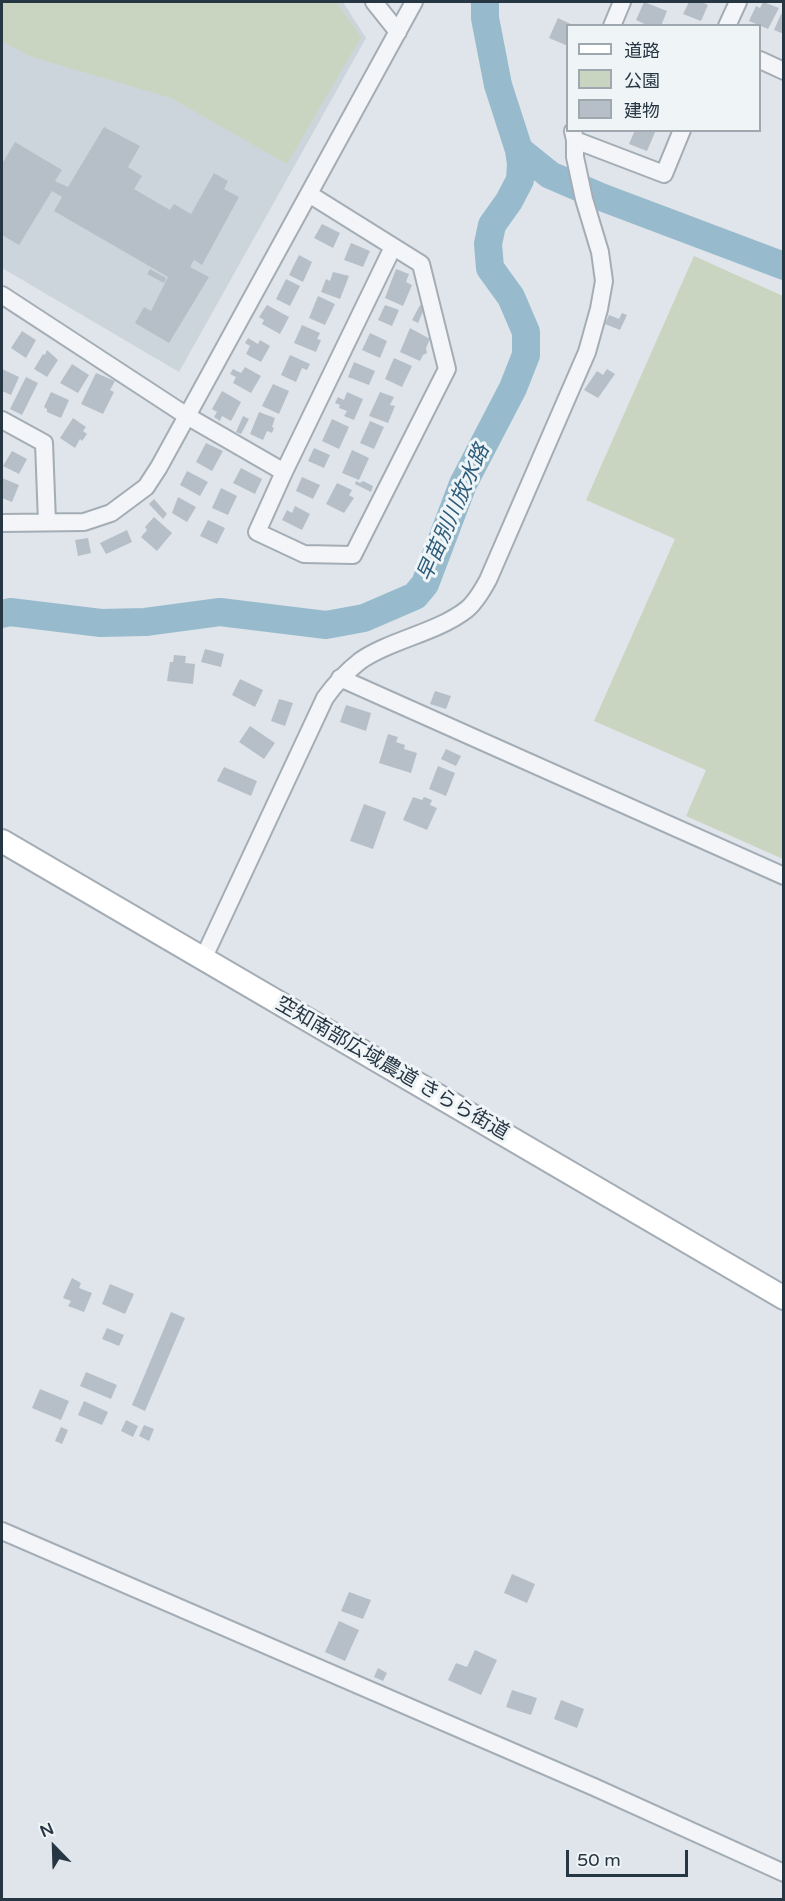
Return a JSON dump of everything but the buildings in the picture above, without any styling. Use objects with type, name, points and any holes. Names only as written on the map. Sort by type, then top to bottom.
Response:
[{"type":"street","points":[[374,2],[398,32]]},
{"type":"street","points":[[2,523],[84,522],[111,513],[146,487],[414,2]]},
{"type":"street","points":[[613,24],[622,2]]},
{"type":"street","points":[[728,24],[738,2]]},
{"type":"street","points":[[761,61],[783,71]]},
{"type":"street","points":[[203,959],[325,698],[340,678],[362,660],[466,610],[478,597],[488,580],[586,351],[599,309],[604,281],[600,252],[584,199],[575,157],[574,135],[664,174],[681,132]]},
{"type":"street","points":[[309,194],[421,264],[447,369],[353,555],[304,554],[256,532],[393,247]]},
{"type":"street","points":[[2,295],[187,416],[284,471]]},
{"type":"street","points":[[2,420],[44,443],[47,522]]},
{"type":"street","points":[[340,678],[783,876]]},
{"type":"street","name":"空知南部広域農道 きらら街道","points":[[2,841],[783,1298]]},
{"type":"street","points":[[2,1531],[583,1783],[783,1873]]},
{"type":"shaded area","points":[[2,2],[343,2],[366,38],[179,372],[2,268]]},
{"type":"green space","points":[[2,2],[336,2],[361,37],[287,164],[171,98],[29,56],[2,41]]},
{"type":"green space","points":[[694,256],[783,296],[783,859],[686,816],[706,770],[594,721],[675,539],[586,500]]},
{"type":"waterway","name":"早苗別川放水路","points":[[2,614],[10,612],[101,623],[145,622],[220,612],[326,625],[364,618],[415,596],[425,584],[463,484],[513,388],[526,355],[526,332],[511,297],[490,268],[488,244],[492,225],[520,180],[521,164],[519,150],[498,85],[485,18],[485,2]]},
{"type":"waterway","points":[[519,150],[550,175],[601,197],[784,266]]}]
